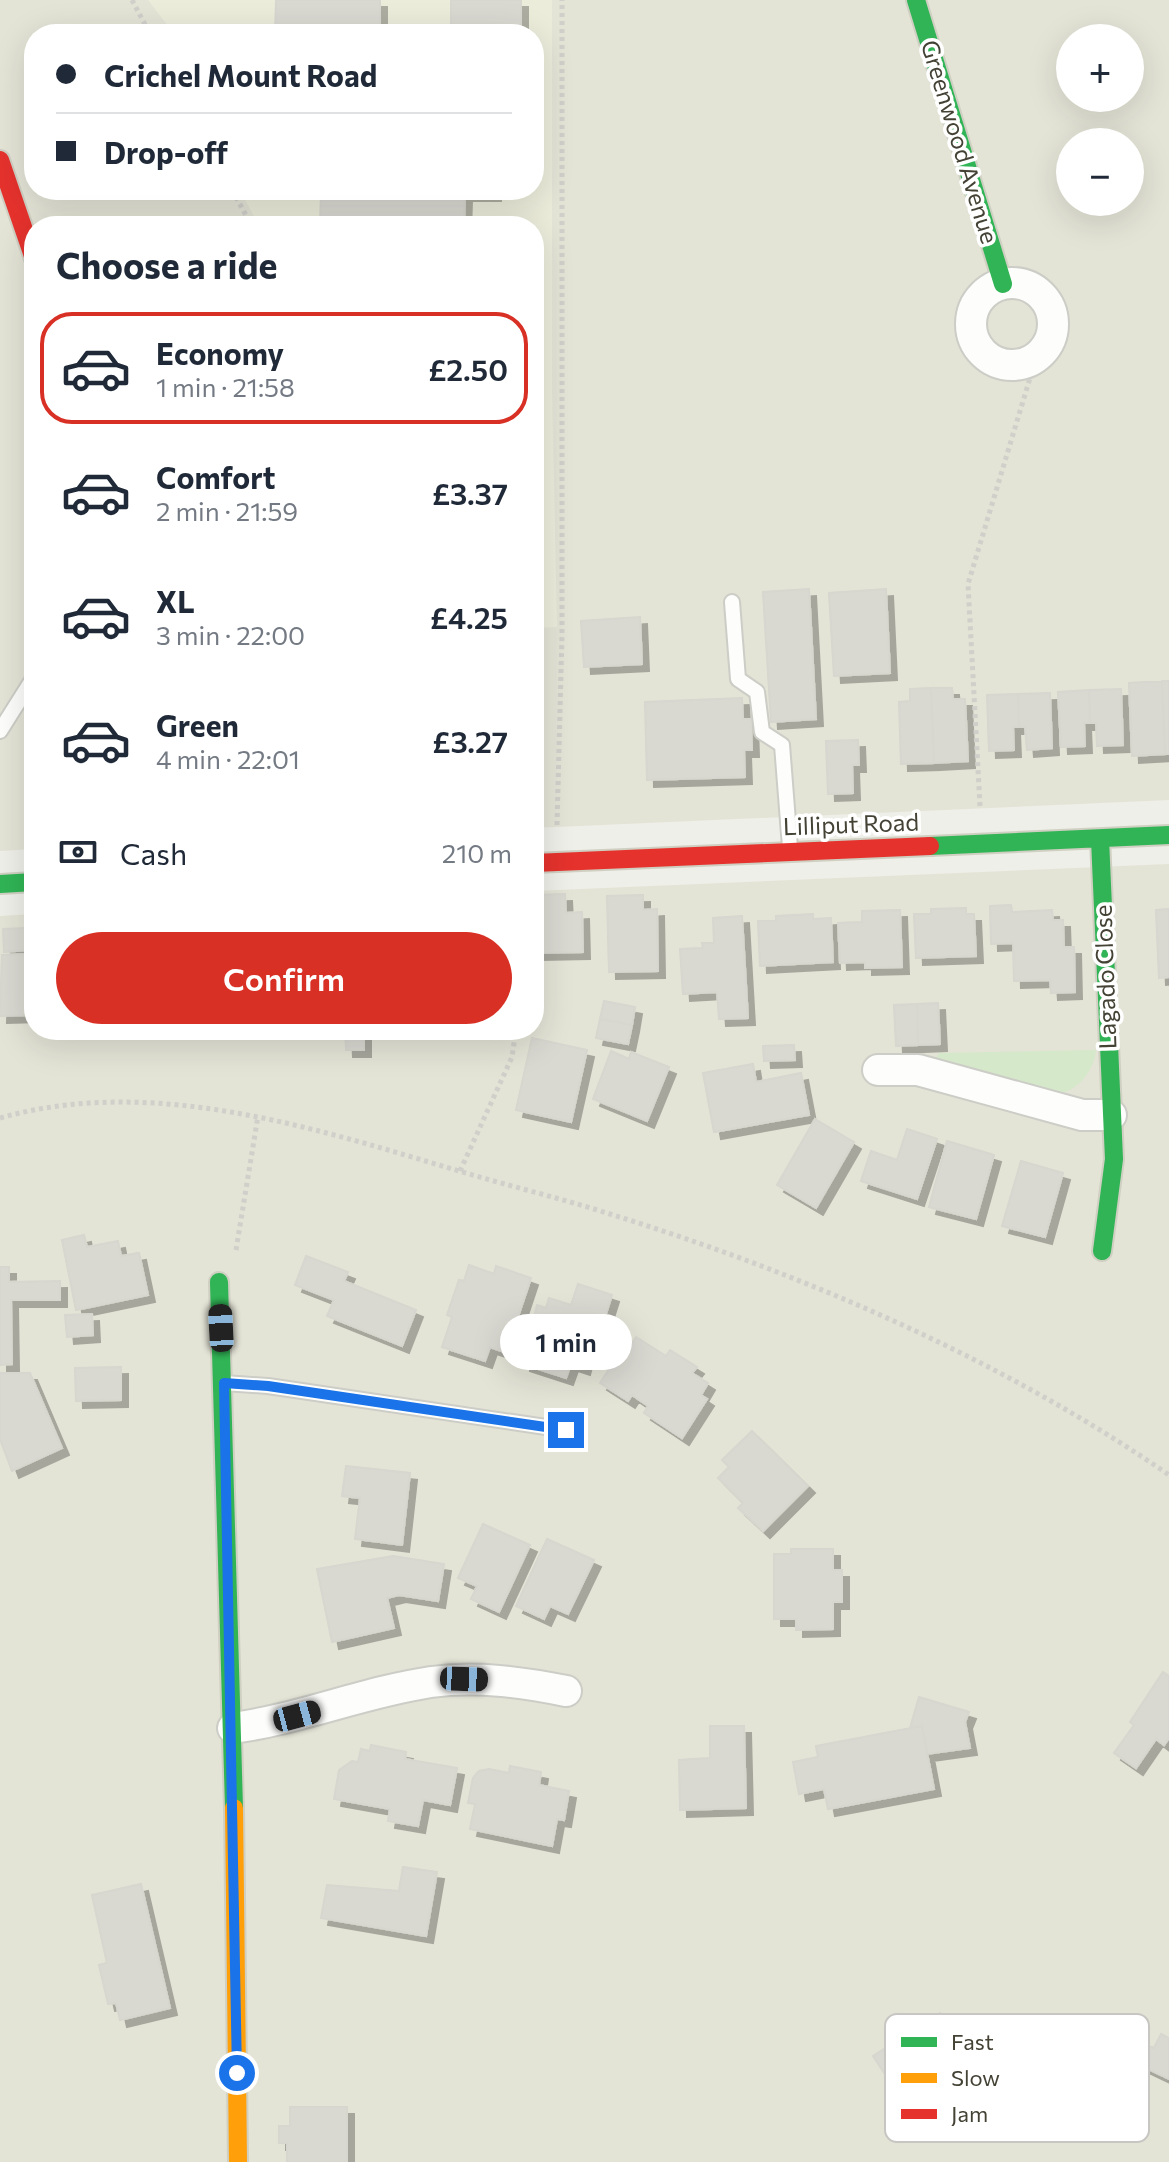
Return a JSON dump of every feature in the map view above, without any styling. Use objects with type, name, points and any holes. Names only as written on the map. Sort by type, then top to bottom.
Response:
[{"type":"street","name":"Greenwood Avenue","points":[[916,0],[1003,284]]},
{"type":"street","points":[[0,160],[24,230]]},
{"type":"street","points":[[1003,284],[1031,287],[1050,307],[1052,335],[1036,358],[1010,365],[997,362],[977,346],[971,321],[980,297],[1003,284]]},
{"type":"street","name":"Lilliput Road","points":[[544,862],[1169,835]]},
{"type":"street","name":"Lagado Close","points":[[1100,839],[1114,1159],[1102,1251]]},
{"type":"street","points":[[0,884],[24,883]]},
{"type":"street","points":[[878,1070],[918,1070],[1082,1115],[1111,1115]]},
{"type":"street","points":[[219,1282],[233,1728],[238,2162]]},
{"type":"street","points":[[233,1728],[267,1723],[432,1682],[506,1680],[566,1691]]},
{"type":"lane","points":[[732,602],[738,679],[757,692],[762,732],[782,745],[790,852]]},
{"type":"lane","points":[[0,731],[24,693]]},
{"type":"lane","points":[[224,1383],[268,1386],[566,1430]]},
{"type":"path","points":[[132,0],[145,24]]},
{"type":"path","points":[[544,859],[558,820],[562,635],[562,0]]},
{"type":"path","points":[[982,843],[968,584],[1036,358]]},
{"type":"path","points":[[460,1171],[512,1057],[515,1040]]},
{"type":"path","points":[[0,1118],[37,1108],[127,1103],[258,1116],[611,1214],[836,1296],[939,1344],[1029,1392],[1169,1475]]},
{"type":"path","points":[[234,1259],[258,1116]]},
{"type":"shaded area","points":[[0,0],[1169,0],[1169,800],[544,828],[544,216],[24,216],[24,850],[0,851]]},
{"type":"shaded area","points":[[148,0],[552,0],[552,387],[557,627],[544,628],[544,216],[254,216],[245,200],[544,200],[544,24],[166,24]]},
{"type":"shaded area","points":[[1169,864],[1169,2162],[0,2162],[0,916],[24,915],[24,1040],[544,1040],[544,891]]},
{"type":"green space","points":[[1096,1050],[1082,1081],[1059,1094],[1024,1089],[934,1061],[939,1053]]},
{"type":"building","points":[[276,0],[380,0],[380,24],[275,24]]},
{"type":"building","points":[[451,0],[521,0],[521,24],[451,24]]},
{"type":"building","points":[[321,200],[465,200],[464,216],[320,216]]},
{"type":"building","points":[[809,589],[816,719],[771,722],[763,592]]},
{"type":"building","points":[[886,589],[890,673],[834,676],[829,593]]},
{"type":"building","points":[[640,617],[642,664],[584,667],[581,621]]},
{"type":"building","points":[[1162,681],[1169,681],[1169,754],[1165,754]]},
{"type":"building","points":[[1162,681],[1165,754],[1132,756],[1129,683]]},
{"type":"building","points":[[931,688],[952,688],[953,699],[965,699],[968,761],[934,763]]},
{"type":"building","points":[[931,688],[934,763],[901,764],[899,702],[910,701],[910,689]]},
{"type":"building","points":[[1121,689],[1123,745],[1097,746],[1096,723],[1090,723],[1089,690]]},
{"type":"building","points":[[1089,690],[1090,723],[1084,723],[1085,746],[1061,747],[1058,692]]},
{"type":"building","points":[[1050,693],[1052,748],[1027,750],[1025,727],[1019,727],[1018,694]]},
{"type":"building","points":[[1018,694],[1019,727],[1013,727],[1014,750],[989,751],[987,695]]},
{"type":"building","points":[[742,698],[743,719],[751,719],[752,750],[744,750],[745,777],[647,780],[645,702]]},
{"type":"building","points":[[858,740],[859,765],[852,765],[853,793],[828,794],[826,741]]},
{"type":"building","points":[[565,894],[566,913],[582,912],[583,952],[544,953],[544,895]]},
{"type":"building","points":[[643,895],[643,910],[657,909],[658,971],[609,972],[607,896]]},
{"type":"building","points":[[1011,905],[1012,912],[1052,910],[1053,920],[1063,920],[1064,947],[1074,947],[1075,992],[1051,993],[1050,980],[1014,981],[1013,943],[991,944],[990,906]]},
{"type":"building","points":[[966,908],[966,914],[974,914],[976,956],[916,958],[914,914],[931,914],[931,909]]},
{"type":"building","points":[[1169,909],[1169,977],[1159,978],[1156,910]]},
{"type":"building","points":[[900,910],[902,967],[865,968],[865,962],[840,963],[838,923],[862,922],[862,911]]},
{"type":"building","points":[[813,914],[813,919],[831,918],[833,962],[760,966],[758,921],[776,921],[776,916]]},
{"type":"building","points":[[742,916],[748,1018],[719,1019],[717,992],[683,994],[680,949],[703,948],[702,943],[714,943],[713,918]]},
{"type":"building","points":[[24,928],[24,950],[4,952],[3,929]]},
{"type":"building","points":[[24,954],[24,1015],[0,1016],[2,955]]},
{"type":"building","points":[[604,1001],[635,1007],[632,1025],[600,1019]]},
{"type":"building","points":[[938,1003],[940,1044],[918,1045],[917,1004]]},
{"type":"building","points":[[917,1004],[918,1045],[896,1046],[894,1005]]},
{"type":"building","points":[[600,1019],[632,1025],[628,1044],[596,1038]]},
{"type":"building","points":[[346,1040],[364,1040],[364,1050],[346,1050]]},
{"type":"building","points":[[532,1040],[587,1050],[571,1122],[516,1110]]},
{"type":"building","points":[[794,1045],[795,1060],[764,1061],[763,1046]]},
{"type":"building","points":[[611,1051],[629,1059],[631,1052],[669,1067],[647,1121],[593,1099]]},
{"type":"building","points":[[753,1064],[756,1082],[801,1073],[809,1115],[714,1132],[703,1073]]},
{"type":"building","points":[[815,1119],[854,1142],[816,1208],[777,1185]]},
{"type":"building","points":[[907,1129],[937,1139],[917,1199],[861,1181],[871,1151],[897,1160]]},
{"type":"building","points":[[947,1141],[994,1155],[976,1219],[929,1207]]},
{"type":"building","points":[[1021,1161],[1063,1173],[1045,1237],[1002,1226]]},
{"type":"building","points":[[84,1235],[87,1247],[118,1241],[121,1256],[139,1253],[148,1295],[76,1310],[62,1240]]},
{"type":"building","points":[[306,1256],[348,1272],[344,1281],[416,1310],[402,1346],[327,1316],[334,1300],[295,1285]]},
{"type":"building","points":[[469,1265],[494,1274],[496,1266],[531,1278],[511,1338],[506,1336],[501,1351],[490,1347],[485,1361],[442,1347],[452,1317],[447,1315],[459,1280],[464,1281]]},
{"type":"building","points":[[0,1267],[9,1267],[9,1282],[60,1281],[60,1300],[11,1300],[12,1364],[0,1365]]},
{"type":"building","points":[[578,1284],[612,1295],[593,1355],[587,1353],[583,1368],[571,1364],[566,1378],[523,1364],[537,1305],[546,1308],[549,1298],[571,1305]]},
{"type":"building","points":[[92,1314],[93,1335],[67,1337],[65,1315]]},
{"type":"building","points":[[636,1337],[666,1356],[670,1350],[697,1367],[692,1373],[708,1383],[701,1395],[707,1399],[682,1438],[644,1413],[648,1406],[632,1395],[628,1401],[600,1383],[620,1352],[625,1354]]},
{"type":"building","points":[[121,1367],[121,1400],[76,1401],[75,1368]]},
{"type":"building","points":[[0,1373],[30,1373],[62,1448],[12,1471],[0,1439]]},
{"type":"building","points":[[752,1431],[808,1486],[763,1531],[738,1508],[743,1503],[718,1478],[729,1467],[722,1460]]},
{"type":"building","points":[[346,1466],[410,1473],[402,1545],[355,1539],[360,1498],[342,1496]]},
{"type":"building","points":[[483,1524],[530,1545],[499,1612],[471,1599],[477,1586],[458,1578]]},
{"type":"building","points":[[547,1539],[594,1560],[568,1614],[550,1606],[544,1619],[516,1606]]},
{"type":"building","points":[[791,1549],[833,1549],[833,1570],[842,1570],[842,1602],[833,1602],[833,1629],[796,1630],[796,1619],[774,1619],[774,1554],[791,1554]]},
{"type":"building","points":[[393,1556],[444,1564],[438,1601],[399,1595],[387,1598],[394,1628],[332,1642],[317,1569]]},
{"type":"building","points":[[1163,1672],[1169,1676],[1169,1738],[1164,1745],[1156,1739],[1136,1768],[1114,1753],[1134,1725],[1130,1722]]},
{"type":"building","points":[[919,1697],[969,1712],[965,1722],[970,1748],[927,1754],[922,1726],[910,1728]]},
{"type":"building","points":[[710,1726],[744,1726],[746,1808],[680,1810],[679,1760],[710,1758]]},
{"type":"building","points":[[922,1726],[934,1789],[828,1809],[824,1789],[799,1794],[793,1762],[818,1757],[816,1746]]},
{"type":"building","points":[[371,1745],[406,1752],[405,1759],[457,1768],[450,1805],[423,1800],[418,1826],[388,1821],[390,1809],[334,1799],[339,1770],[352,1761],[358,1762],[361,1749],[370,1751]]},
{"type":"building","points":[[510,1766],[541,1772],[539,1785],[569,1791],[564,1820],[557,1819],[552,1846],[470,1829],[475,1804],[468,1803],[473,1778],[479,1771],[489,1769],[509,1773]]},
{"type":"building","points":[[403,1867],[437,1872],[426,1936],[321,1918],[327,1885],[399,1891]]},
{"type":"building","points":[[141,1884],[170,2008],[120,2020],[116,2003],[108,2004],[99,1965],[107,1963],[92,1895]]},
{"type":"building","points":[[1161,2034],[1169,2038],[1169,2079],[1149,2069],[1149,2046],[1154,2048]]},
{"type":"building","points":[[885,2048],[885,2074],[873,2056]]},
{"type":"building","points":[[290,2107],[347,2107],[347,2162],[287,2162],[287,2143],[279,2143],[279,2126],[290,2126]]},
{"type":"traffic: fast","points":[[916,0],[1003,284]]},
{"type":"traffic: fast","points":[[930,846],[1169,835]]},
{"type":"traffic: fast","points":[[1100,839],[1114,1159],[1102,1251]]},
{"type":"traffic: fast","points":[[0,884],[24,883]]},
{"type":"traffic: fast","points":[[219,1282],[234,1808]]},
{"type":"traffic: slow","points":[[234,1808],[238,2162]]},
{"type":"traffic: jam","points":[[0,160],[24,230]]},
{"type":"traffic: jam","points":[[544,863],[930,846]]},
{"type":"route","points":[[237,2073],[233,1728],[224,1383],[268,1386],[566,1430]]}]
